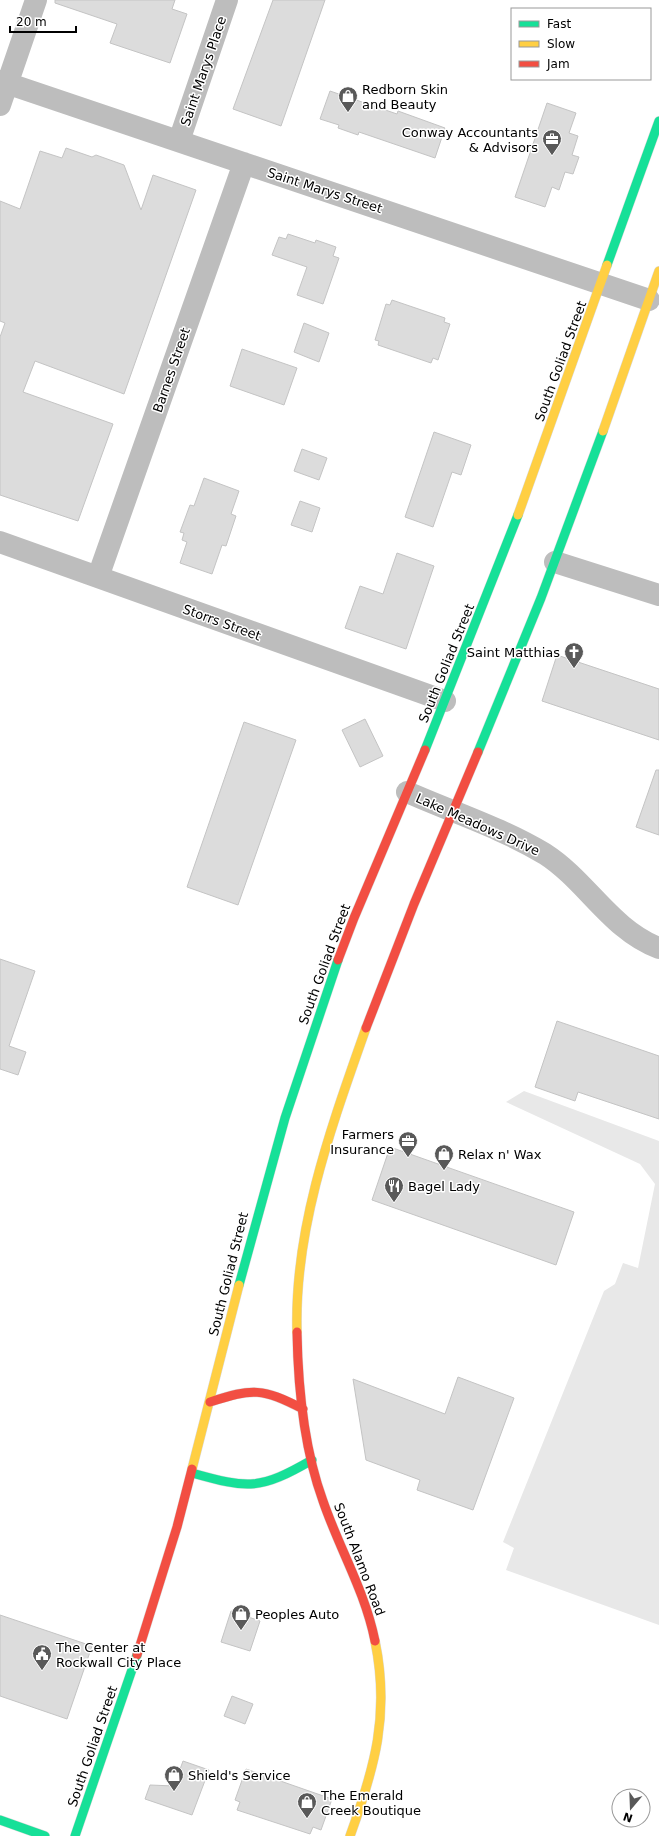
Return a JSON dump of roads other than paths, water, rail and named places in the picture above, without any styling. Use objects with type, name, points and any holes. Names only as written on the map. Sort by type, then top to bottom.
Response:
[{"type":"main road","name":"South Goliad Street","points":[[75,1836],[138,1651],[192,1473],[240,1274],[272,1159],[298,1075],[339,956],[445,701],[511,536],[659,121]]},
{"type":"main road","points":[[303,1409],[297,1351],[296,1309],[302,1249],[310,1207],[344,1092],[390,963],[419,888],[453,812],[519,654],[555,562],[659,271]]},
{"type":"main road","points":[[210,1402],[247,1390],[257,1390],[274,1394],[303,1409]]},
{"type":"main road","name":"South Alamo Road","points":[[303,1409],[319,1491],[369,1616],[380,1672],[382,1701],[378,1746],[373,1768],[350,1836]]},
{"type":"main road","points":[[192,1473],[236,1485],[259,1485],[277,1480],[312,1460]]},
{"type":"main road","points":[[0,1820],[45,1836]]},
{"type":"street","points":[[0,105],[4,83],[36,0]]},
{"type":"street","name":"Saint Marys Place","points":[[179,141],[227,0]]},
{"type":"street","name":"Saint Marys Street","points":[[4,83],[649,300]]},
{"type":"street","name":"Barnes Street","points":[[98,577],[244,163]]},
{"type":"street","name":"Storrs Street","points":[[0,542],[445,701]]},
{"type":"street","points":[[555,562],[659,595]]},
{"type":"street","name":"Lake Meadows Drive","points":[[406,792],[506,834],[545,854],[566,871],[629,931],[659,948]]},
{"type":"place","name":"Redborn Skin and Beauty","points":[[348,113]]},
{"type":"place","name":"Conway Accountants & Advisors","points":[[552,156]]},
{"type":"place","name":"Saint Matthias","points":[[574,669]]},
{"type":"place","name":"Farmers Insurance","points":[[408,1158]]},
{"type":"place","name":"Relax n' Wax","points":[[444,1171]]},
{"type":"place","name":"Bagel Lady","points":[[394,1203]]},
{"type":"place","name":"Peoples Auto","points":[[241,1631]]},
{"type":"place","name":"The Center at Rockwall City Place","points":[[42,1671]]},
{"type":"place","name":"Shield's Service","points":[[174,1792]]},
{"type":"place","name":"The Emerald Creek Boutique","points":[[307,1819]]}]
